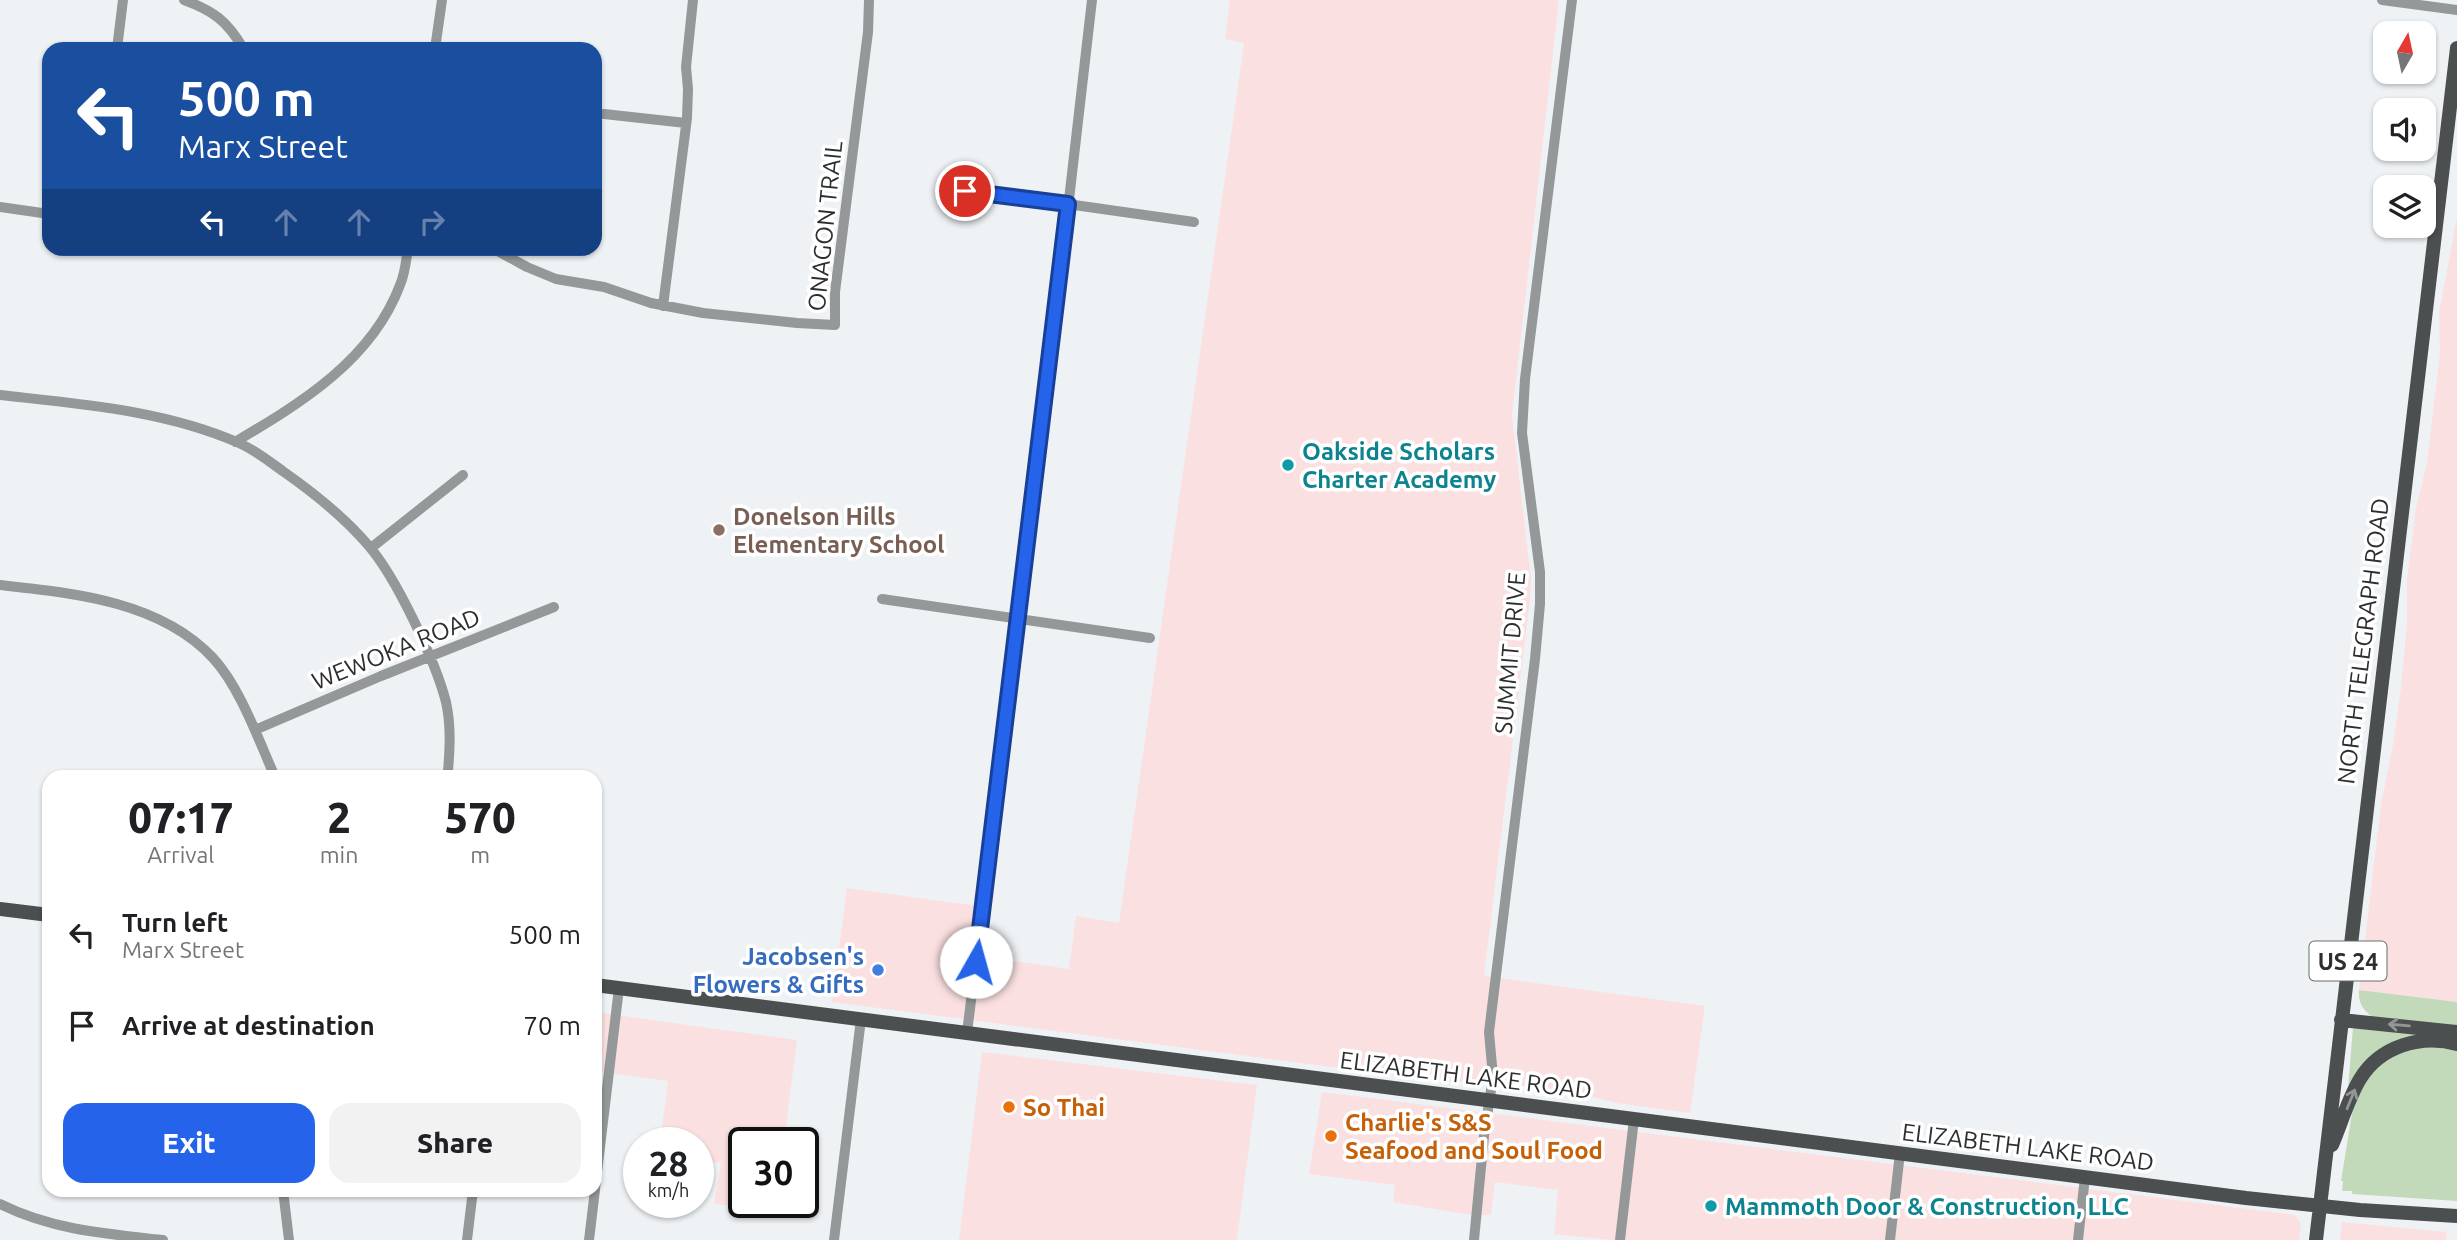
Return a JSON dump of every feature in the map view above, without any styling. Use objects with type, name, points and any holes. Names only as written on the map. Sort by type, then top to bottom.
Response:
[{"type":"main road","name":"NORTH TELEGRAPH ROAD","points":[[2316,1240],[2457,48]]},
{"type":"main road","points":[[0,908],[42,914]]},
{"type":"main road","name":"ELIZABETH LAKE ROAD","points":[[602,986],[2085,1177],[2320,1206],[2457,1216]]},
{"type":"main road","points":[[2341,1020],[2457,1032]]},
{"type":"main road","points":[[2325,1163],[2356,1085],[2372,1064],[2390,1050],[2413,1042],[2434,1040],[2457,1044]]},
{"type":"street","points":[[118,42],[123,0]]},
{"type":"street","points":[[184,0],[216,13],[239,42]]},
{"type":"street","points":[[436,42],[442,0]]},
{"type":"street","points":[[507,256],[556,279],[604,287],[663,306],[687,123],[686,67],[693,0]]},
{"type":"street","name":"ONAGON TRAIL","points":[[663,306],[783,322],[835,325],[835,292],[868,32],[869,0]]},
{"type":"street","points":[[967,1033],[1092,0]]},
{"type":"street","name":"SUMMIT DRIVE","points":[[1474,1240],[1493,1077],[1489,1032],[1540,604],[1539,572],[1522,433],[1525,379],[1572,0]]},
{"type":"street","points":[[2382,0],[2457,10]]},
{"type":"street","points":[[604,114],[687,123]]},
{"type":"street","points":[[943,189],[1194,222]]},
{"type":"street","points":[[0,207],[42,213]]},
{"type":"street","points":[[235,442],[342,371],[381,325],[401,284],[406,256]]},
{"type":"street","points":[[0,394],[149,415],[235,442],[311,491],[371,548],[412,618],[446,701],[451,737],[448,770]]},
{"type":"street","points":[[371,548],[463,475]]},
{"type":"street","points":[[0,585],[53,591],[123,606],[175,626],[214,659],[255,730],[272,770]]},
{"type":"street","points":[[882,599],[1150,638]]},
{"type":"street","name":"WEWOKA ROAD","points":[[255,730],[554,607]]},
{"type":"street","points":[[602,1130],[619,988]]},
{"type":"street","points":[[834,1240],[861,1019]]},
{"type":"street","points":[[1620,1240],[1634,1119]]},
{"type":"street","points":[[1890,1240],[1900,1153]]},
{"type":"street","points":[[2078,1240],[2085,1177]]},
{"type":"street","points":[[284,1197],[289,1240]]},
{"type":"street","points":[[467,1240],[472,1197]]},
{"type":"street","points":[[589,1240],[594,1197]]},
{"type":"street","points":[[0,1204],[42,1222],[67,1228],[163,1240]]},
{"type":"shaded area","points":[[1230,0],[1559,0],[1512,415],[1531,579],[1530,599],[1484,976],[1705,1006],[1690,1113],[1617,1103],[1570,1091],[1475,1081],[1432,1080],[832,1002],[847,888],[978,906],[972,955],[1069,969],[1076,916],[1119,923],[1244,43],[1225,39]]},
{"type":"shaded area","points":[[2457,216],[2457,1002],[2359,990],[2381,805],[2401,687],[2407,623],[2407,580],[2416,508],[2427,463],[2440,353],[2439,314]]},
{"type":"shaded area","points":[[602,1013],[797,1040],[786,1127],[728,1127],[728,1206],[714,1204],[721,1163],[714,1162],[714,1127],[662,1127],[668,1081],[602,1072]]},
{"type":"shaded area","points":[[982,1052],[1257,1085],[1237,1240],[959,1240]]},
{"type":"shaded area","points":[[1322,1092],[2295,1215],[2301,1224],[2299,1240],[1610,1240],[1554,1234],[1558,1190],[1495,1182],[1491,1215],[1465,1214],[1393,1202],[1395,1185],[1309,1174]]},
{"type":"shaded area","points":[[2342,1222],[2447,1232],[2446,1240],[2340,1240]]},
{"type":"green space","points":[[2359,990],[2457,1002],[2457,1028],[2373,1017],[2362,1006]]},
{"type":"green space","points":[[2353,1027],[2449,1034],[2416,1036],[2348,1089]]},
{"type":"green space","points":[[2417,1045],[2457,1050],[2457,1201],[2352,1194],[2352,1191],[2342,1191],[2341,1181],[2355,1095],[2381,1061]]},
{"type":"place","name":"Oakside Scholars Charter Academy","points":[[1288,465]]},
{"type":"place","name":"Donelson Hills Elementary School","points":[[719,530]]},
{"type":"place","name":"Jacobsen's Flowers & Gifts","points":[[878,970]]},
{"type":"place","name":"So Thai","points":[[1009,1107]]},
{"type":"place","name":"Charlie's S&S Seafood and Soul Food","points":[[1331,1136]]},
{"type":"place","name":"Mammoth Door & Construction, LLC","points":[[1711,1206]]},
{"type":"route","points":[[965,191],[1068,204],[976,962]]}]
